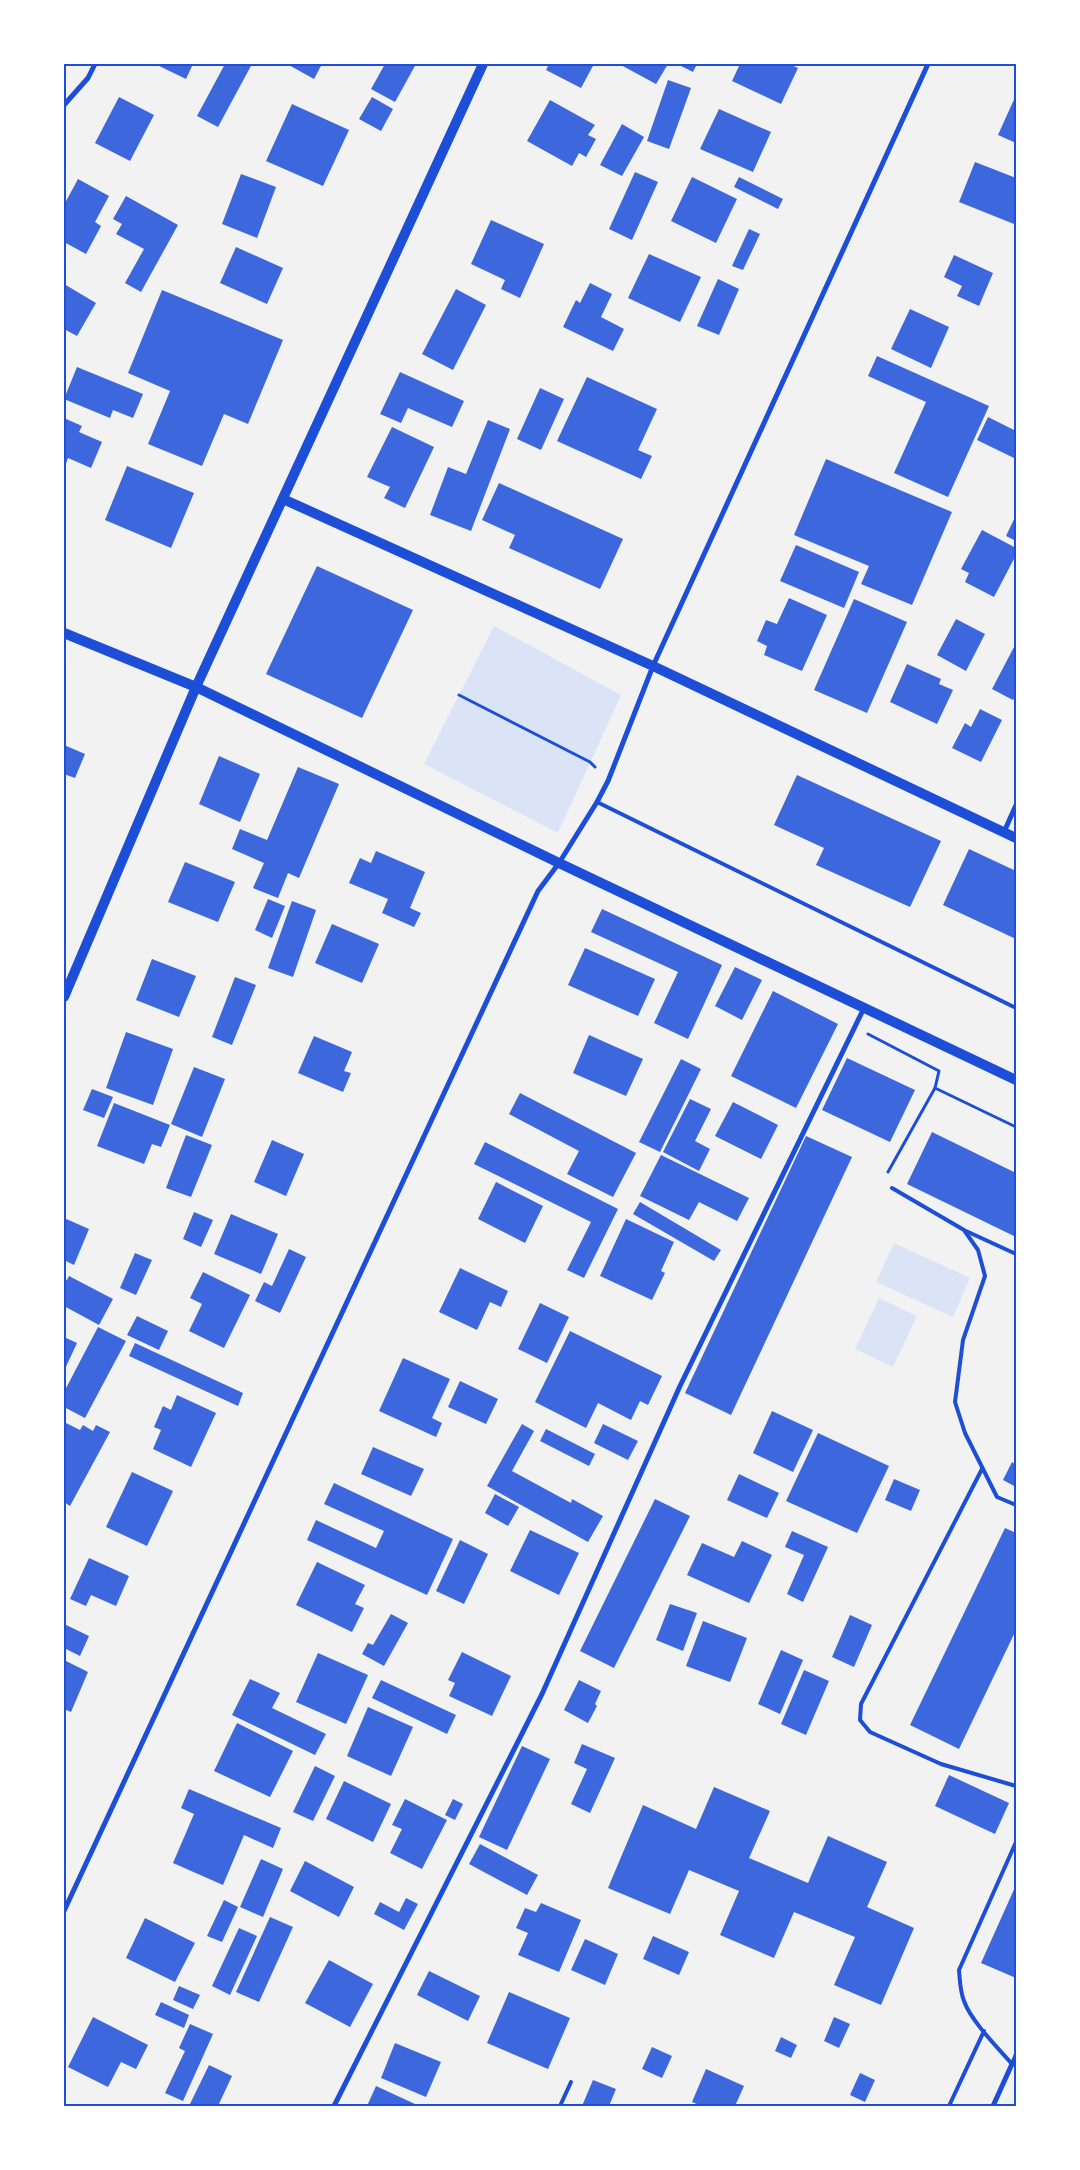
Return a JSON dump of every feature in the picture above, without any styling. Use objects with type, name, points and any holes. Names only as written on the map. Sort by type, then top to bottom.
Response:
[{"type":"main road","points":[[64,997],[196,687],[483,64]]},
{"type":"main road","points":[[284,499],[653,666],[1016,838]]},
{"type":"main road","points":[[64,633],[196,687],[559,863],[1016,1080]]},
{"type":"street","points":[[64,106],[88,78],[95,64]]},
{"type":"street","points":[[64,1911],[538,891],[559,863],[608,781],[653,666],[928,64]]},
{"type":"street","points":[[1004,832],[1016,805]]},
{"type":"street","points":[[334,2106],[542,1694],[680,1386],[864,1008]]},
{"type":"street","points":[[993,2106],[1012,2064]]},
{"type":"lane","points":[[597,802],[1016,1008]]},
{"type":"lane","points":[[892,1188],[964,1230],[1016,1254]]},
{"type":"lane","points":[[964,1230],[978,1250],[985,1276],[963,1340],[955,1402],[965,1433],[997,1497],[1016,1505]]},
{"type":"lane","points":[[982,1469],[861,1704],[860,1720],[870,1732],[941,1764],[1016,1786]]},
{"type":"lane","points":[[1016,1842],[959,1970],[960,1990],[965,2004],[984,2031],[1012,2064],[1016,2054]]},
{"type":"lane","points":[[949,2106],[984,2031]]},
{"type":"lane","points":[[560,2106],[571,2082]]},
{"type":"path","points":[[459,695],[590,762],[608,781]]},
{"type":"path","points":[[854,1027],[940,1071],[935,1088],[883,1182],[892,1188]]},
{"type":"path","points":[[935,1088],[1016,1127]]},
{"type":"shaded area","points":[[494,626],[621,695],[558,833],[424,764]]},
{"type":"shaded area","points":[[894,1243],[970,1278],[953,1317],[876,1282]]},
{"type":"shaded area","points":[[879,1298],[917,1316],[893,1367],[855,1349]]},
{"type":"building","points":[[155,64],[193,64],[186,79]]},
{"type":"building","points":[[225,64],[252,64],[218,127],[197,116]]},
{"type":"building","points":[[287,64],[322,64],[314,79]]},
{"type":"building","points":[[385,64],[416,64],[395,102],[371,89]]},
{"type":"building","points":[[549,64],[594,64],[581,88],[546,70]]},
{"type":"building","points":[[619,64],[668,64],[656,84]]},
{"type":"building","points":[[677,64],[697,64],[693,72]]},
{"type":"building","points":[[740,64],[789,64],[798,68],[781,104],[732,81]]},
{"type":"building","points":[[668,80],[691,88],[669,149],[647,141]]},
{"type":"building","points":[[1016,95],[1016,143],[998,135]]},
{"type":"building","points":[[119,97],[154,115],[130,161],[95,143]]},
{"type":"building","points":[[372,97],[393,109],[381,131],[359,119]]},
{"type":"building","points":[[550,100],[595,125],[588,135],[596,139],[586,157],[579,153],[572,166],[527,141]]},
{"type":"building","points":[[292,104],[349,130],[323,186],[266,161]]},
{"type":"building","points":[[719,109],[771,132],[753,172],[700,149]]},
{"type":"building","points":[[622,124],[644,137],[622,176],[600,165]]},
{"type":"building","points":[[975,162],[1016,178],[1016,219],[1014,224],[959,202]]},
{"type":"building","points":[[635,172],[658,182],[632,240],[609,229]]},
{"type":"building","points":[[241,174],[276,187],[257,238],[222,224]]},
{"type":"building","points":[[692,177],[737,199],[716,243],[671,221]]},
{"type":"building","points":[[739,177],[783,199],[778,209],[734,187]]},
{"type":"building","points":[[78,179],[109,196],[95,222],[101,226],[86,254],[64,242],[64,205]]},
{"type":"building","points":[[126,196],[178,225],[141,292],[125,283],[144,249],[116,234],[122,224],[113,219]]},
{"type":"building","points":[[491,220],[544,244],[520,298],[501,289],[505,280],[471,264]]},
{"type":"building","points":[[749,229],[760,234],[743,270],[732,266]]},
{"type":"building","points":[[236,247],[283,268],[267,304],[220,283]]},
{"type":"building","points":[[649,254],[701,277],[680,322],[628,298]]},
{"type":"building","points":[[954,255],[993,273],[979,306],[957,296],[962,286],[944,277]]},
{"type":"building","points":[[718,279],[739,289],[719,335],[697,326]]},
{"type":"building","points":[[590,283],[612,294],[601,317],[624,329],[613,351],[563,327],[576,300],[580,303]]},
{"type":"building","points":[[64,284],[96,303],[77,336],[64,329]]},
{"type":"building","points":[[456,289],[486,305],[453,370],[422,354]]},
{"type":"building","points":[[162,290],[283,340],[248,424],[224,414],[202,466],[148,444],[170,391],[128,373]]},
{"type":"building","points":[[910,309],[949,327],[931,368],[891,349]]},
{"type":"building","points":[[877,356],[989,406],[948,497],[894,473],[926,402],[868,376]]},
{"type":"building","points":[[77,367],[143,394],[133,418],[113,410],[110,418],[64,399]]},
{"type":"building","points":[[400,372],[464,401],[452,427],[408,408],[401,423],[380,414]]},
{"type":"building","points":[[587,377],[657,409],[638,450],[652,456],[641,479],[557,441]]},
{"type":"building","points":[[540,388],[564,399],[541,450],[517,439]]},
{"type":"building","points":[[988,417],[1016,431],[1016,459],[977,440]]},
{"type":"building","points":[[64,418],[82,426],[79,432],[102,442],[91,468],[68,458],[64,469]]},
{"type":"building","points":[[488,420],[510,429],[471,531],[430,515],[448,467],[466,474]]},
{"type":"building","points":[[392,427],[434,447],[405,508],[384,498],[390,487],[367,477]]},
{"type":"building","points":[[826,459],[952,512],[912,605],[861,584],[869,566],[794,535]]},
{"type":"building","points":[[127,466],[194,493],[171,548],[105,520]]},
{"type":"building","points":[[499,483],[623,539],[600,589],[509,548],[515,535],[482,520]]},
{"type":"building","points":[[1016,515],[1016,541],[1006,536]]},
{"type":"building","points":[[982,530],[1016,548],[1016,555],[994,597],[965,582],[969,573],[961,569]]},
{"type":"building","points":[[796,545],[859,572],[844,608],[780,581]]},
{"type":"building","points":[[317,566],[413,610],[362,718],[266,674]]},
{"type":"building","points":[[789,598],[827,615],[802,671],[764,655],[767,646],[757,641],[766,620],[777,624]]},
{"type":"building","points":[[854,599],[907,622],[867,713],[814,690]]},
{"type":"building","points":[[956,619],[985,634],[966,671],[937,655]]},
{"type":"building","points":[[1014,647],[1016,648],[1016,694],[1013,700],[992,689]]},
{"type":"building","points":[[907,664],[941,679],[939,684],[953,690],[937,724],[890,702]]},
{"type":"building","points":[[980,709],[1002,720],[981,762],[952,748],[965,723],[971,727]]},
{"type":"building","points":[[64,745],[85,754],[75,778],[64,774]]},
{"type":"building","points":[[219,756],[260,774],[240,822],[199,804]]},
{"type":"building","points":[[298,767],[339,784],[299,878],[288,873],[278,898],[253,888],[264,863],[232,849],[240,829],[267,840]]},
{"type":"building","points":[[797,775],[941,841],[910,907],[816,865],[824,848],[774,825]]},
{"type":"building","points":[[969,849],[1016,871],[1016,939],[943,905]]},
{"type":"building","points":[[376,851],[425,872],[410,908],[421,913],[414,927],[382,913],[388,899],[349,883],[360,858],[371,863]]},
{"type":"building","points":[[185,862],[235,882],[218,922],[168,902]]},
{"type":"building","points":[[268,899],[285,906],[272,938],[255,930]]},
{"type":"building","points":[[292,901],[316,910],[293,977],[268,968]]},
{"type":"building","points":[[602,909],[722,965],[688,1039],[654,1023],[678,972],[591,932]]},
{"type":"building","points":[[332,924],[379,944],[362,983],[315,963]]},
{"type":"building","points":[[585,948],[655,979],[638,1016],[568,985]]},
{"type":"building","points":[[152,959],[196,976],[179,1017],[136,1000]]},
{"type":"building","points":[[735,967],[762,980],[742,1020],[715,1006]]},
{"type":"building","points":[[235,977],[256,985],[232,1045],[212,1037]]},
{"type":"building","points":[[773,991],[838,1024],[796,1108],[731,1076]]},
{"type":"building","points":[[126,1032],[173,1049],[153,1105],[106,1088]]},
{"type":"building","points":[[589,1035],[643,1059],[626,1096],[573,1073]]},
{"type":"building","points":[[314,1036],[352,1052],[344,1071],[351,1073],[343,1092],[298,1073]]},
{"type":"building","points":[[847,1058],[915,1090],[890,1142],[822,1110]]},
{"type":"building","points":[[681,1059],[701,1069],[660,1152],[639,1142]]},
{"type":"building","points":[[194,1067],[225,1079],[202,1137],[171,1124]]},
{"type":"building","points":[[92,1089],[113,1097],[104,1118],[83,1110]]},
{"type":"building","points":[[520,1093],[636,1153],[613,1197],[567,1174],[579,1151],[509,1114]]},
{"type":"building","points":[[690,1099],[711,1109],[695,1141],[710,1149],[699,1171],[663,1152]]},
{"type":"building","points":[[733,1102],[778,1125],[761,1159],[715,1136]]},
{"type":"building","points":[[114,1103],[170,1125],[161,1147],[152,1144],[144,1164],[97,1146]]},
{"type":"building","points":[[932,1132],[1016,1173],[1016,1237],[907,1184]]},
{"type":"building","points":[[186,1135],[212,1145],[191,1197],[166,1188]]},
{"type":"building","points":[[806,1136],[852,1157],[731,1415],[685,1393]]},
{"type":"building","points":[[272,1140],[304,1154],[286,1196],[254,1182]]},
{"type":"building","points":[[485,1142],[618,1209],[584,1278],[567,1270],[591,1222],[474,1164]]},
{"type":"building","points":[[661,1155],[749,1198],[737,1221],[699,1202],[689,1220],[640,1196]]},
{"type":"building","points":[[496,1182],[543,1206],[525,1243],[478,1219]]},
{"type":"building","points":[[640,1202],[721,1250],[714,1261],[633,1214]]},
{"type":"building","points":[[194,1212],[213,1220],[201,1247],[183,1239]]},
{"type":"building","points":[[231,1214],[278,1234],[261,1274],[214,1254]]},
{"type":"building","points":[[64,1218],[89,1229],[74,1265],[64,1260]]},
{"type":"building","points":[[626,1219],[674,1242],[661,1271],[665,1273],[652,1300],[600,1276]]},
{"type":"building","points":[[289,1249],[306,1257],[280,1313],[255,1301],[264,1282],[272,1286]]},
{"type":"building","points":[[135,1253],[152,1260],[136,1295],[120,1288]]},
{"type":"building","points":[[460,1268],[508,1291],[501,1307],[490,1302],[477,1330],[439,1312]]},
{"type":"building","points":[[203,1272],[250,1295],[224,1348],[189,1331],[202,1304],[190,1298]]},
{"type":"building","points":[[69,1276],[113,1299],[99,1325],[64,1306],[64,1279],[67,1280]]},
{"type":"building","points":[[540,1303],[569,1317],[547,1363],[518,1349]]},
{"type":"building","points":[[137,1316],[168,1331],[159,1350],[127,1335]]},
{"type":"building","points":[[98,1327],[126,1341],[85,1418],[64,1407],[64,1392]]},
{"type":"building","points":[[570,1331],[662,1376],[648,1405],[640,1401],[631,1420],[598,1403],[586,1428],[535,1402]]},
{"type":"building","points":[[64,1337],[77,1343],[64,1371]]},
{"type":"building","points":[[135,1343],[243,1393],[238,1406],[129,1356]]},
{"type":"building","points":[[403,1358],[450,1379],[432,1418],[442,1423],[436,1437],[379,1411]]},
{"type":"building","points":[[460,1381],[498,1399],[486,1424],[448,1407]]},
{"type":"building","points":[[177,1395],[216,1413],[191,1467],[153,1449],[161,1430],[154,1427],[163,1406],[171,1410]]},
{"type":"building","points":[[772,1411],[813,1430],[793,1472],[753,1453]]},
{"type":"building","points":[[66,1423],[80,1430],[83,1425],[93,1431],[96,1425],[110,1432],[70,1506],[64,1502],[64,1426]]},
{"type":"building","points":[[522,1424],[534,1431],[512,1471],[571,1503],[572,1499],[603,1516],[588,1542],[487,1486]]},
{"type":"building","points":[[603,1424],[638,1441],[628,1460],[594,1443]]},
{"type":"building","points":[[546,1429],[595,1454],[589,1466],[540,1441]]},
{"type":"building","points":[[818,1433],[889,1466],[857,1533],[786,1501]]},
{"type":"building","points":[[373,1447],[424,1469],[411,1496],[361,1474]]},
{"type":"building","points":[[1012,1462],[1016,1465],[1016,1487],[1003,1480]]},
{"type":"building","points":[[132,1472],[173,1491],[147,1546],[106,1527]]},
{"type":"building","points":[[739,1474],[779,1493],[767,1518],[727,1500]]},
{"type":"building","points":[[894,1479],[920,1490],[911,1511],[885,1500]]},
{"type":"building","points":[[334,1483],[453,1539],[427,1595],[307,1540],[316,1520],[376,1548],[384,1531],[324,1504]]},
{"type":"building","points":[[495,1494],[519,1507],[508,1526],[485,1513]]},
{"type":"building","points":[[655,1499],[690,1516],[614,1668],[580,1651]]},
{"type":"building","points":[[1005,1528],[1016,1533],[1016,1630],[959,1749],[910,1725]]},
{"type":"building","points":[[530,1530],[579,1553],[559,1595],[510,1571]]},
{"type":"building","points":[[792,1531],[828,1547],[803,1602],[787,1594],[804,1555],[785,1547]]},
{"type":"building","points":[[460,1540],[488,1554],[464,1604],[436,1591]]},
{"type":"building","points":[[742,1541],[772,1555],[749,1603],[687,1575],[702,1543],[734,1557]]},
{"type":"building","points":[[89,1558],[129,1576],[116,1606],[91,1595],[86,1606],[70,1599]]},
{"type":"building","points":[[317,1562],[365,1585],[355,1604],[364,1608],[352,1632],[296,1605]]},
{"type":"building","points":[[670,1604],[697,1613],[683,1651],[656,1640]]},
{"type":"building","points":[[391,1614],[408,1623],[384,1666],[362,1654],[368,1643],[373,1645]]},
{"type":"building","points":[[850,1615],[872,1625],[854,1667],[832,1657]]},
{"type":"building","points":[[703,1621],[747,1638],[730,1682],[686,1666]]},
{"type":"building","points":[[64,1624],[89,1636],[80,1656],[64,1648]]},
{"type":"building","points":[[781,1650],[803,1660],[780,1714],[758,1704]]},
{"type":"building","points":[[462,1652],[511,1676],[492,1716],[449,1696],[455,1683],[448,1680]]},
{"type":"building","points":[[318,1653],[368,1675],[346,1724],[296,1702]]},
{"type":"building","points":[[64,1660],[88,1672],[71,1712],[64,1709]]},
{"type":"building","points":[[804,1670],[829,1681],[806,1735],[781,1724]]},
{"type":"building","points":[[250,1679],[280,1693],[272,1708],[326,1734],[315,1755],[232,1715]]},
{"type":"building","points":[[381,1680],[456,1715],[447,1734],[372,1698]]},
{"type":"building","points":[[579,1680],[601,1691],[595,1704],[597,1706],[588,1723],[564,1710]]},
{"type":"building","points":[[368,1707],[413,1727],[391,1776],[347,1756]]},
{"type":"building","points":[[237,1723],[293,1751],[270,1797],[214,1771]]},
{"type":"building","points":[[582,1744],[615,1758],[590,1813],[571,1804],[587,1769],[574,1763]]},
{"type":"building","points":[[522,1746],[550,1759],[507,1850],[479,1837]]},
{"type":"building","points":[[315,1766],[335,1776],[313,1821],[293,1812]]},
{"type":"building","points":[[949,1775],[1009,1803],[995,1834],[935,1806]]},
{"type":"building","points":[[344,1781],[391,1804],[373,1842],[326,1819]]},
{"type":"building","points":[[714,1787],[770,1811],[749,1858],[808,1883],[828,1836],[887,1862],[867,1907],[914,1928],[881,2005],[834,1985],[855,1937],[794,1912],[774,1958],[720,1935],[739,1891],[689,1870],[670,1914],[608,1888],[643,1805],[696,1829]]},
{"type":"building","points":[[189,1789],[281,1828],[273,1848],[244,1835],[223,1885],[173,1863],[194,1814],[181,1808]]},
{"type":"building","points":[[405,1799],[447,1820],[422,1869],[390,1853],[402,1829],[392,1825]]},
{"type":"building","points":[[453,1799],[463,1804],[455,1820],[445,1815]]},
{"type":"building","points":[[480,1844],[538,1875],[527,1895],[469,1864]]},
{"type":"building","points":[[261,1859],[283,1869],[263,1917],[240,1907]]},
{"type":"building","points":[[305,1861],[354,1887],[339,1917],[290,1891]]},
{"type":"building","points":[[1016,1885],[1016,1978],[981,1963]]},
{"type":"building","points":[[406,1898],[418,1904],[404,1930],[374,1914],[380,1902],[399,1912]]},
{"type":"building","points":[[224,1900],[238,1907],[222,1942],[207,1936]]},
{"type":"building","points":[[541,1903],[581,1920],[559,1972],[518,1955],[528,1933],[516,1928],[525,1908],[536,1912]]},
{"type":"building","points":[[270,1917],[293,1927],[259,2002],[236,1992]]},
{"type":"building","points":[[145,1918],[195,1943],[175,1982],[126,1958]]},
{"type":"building","points":[[239,1928],[257,1936],[230,1995],[212,1986]]},
{"type":"building","points":[[653,1936],[689,1952],[679,1975],[643,1959]]},
{"type":"building","points":[[585,1939],[618,1954],[605,1985],[571,1970]]},
{"type":"building","points":[[329,1960],[373,1984],[350,2027],[305,2003]]},
{"type":"building","points":[[429,1971],[480,1996],[468,2021],[417,1995]]},
{"type":"building","points":[[179,1986],[200,1995],[193,2009],[173,2000]]},
{"type":"building","points":[[509,1992],[570,2018],[548,2069],[487,2043]]},
{"type":"building","points":[[161,2002],[189,2015],[184,2028],[155,2015]]},
{"type":"building","points":[[93,2017],[148,2045],[136,2069],[121,2062],[108,2087],[68,2067]]},
{"type":"building","points":[[834,2017],[850,2024],[839,2048],[824,2041]]},
{"type":"building","points":[[190,2024],[213,2034],[183,2101],[165,2093],[185,2051],[179,2048]]},
{"type":"building","points":[[781,2037],[797,2045],[791,2058],[775,2051]]},
{"type":"building","points":[[395,2043],[441,2062],[426,2097],[381,2078]]},
{"type":"building","points":[[652,2047],[672,2056],[662,2078],[642,2069]]},
{"type":"building","points":[[209,2065],[232,2076],[218,2106],[189,2106]]},
{"type":"building","points":[[706,2069],[744,2086],[735,2106],[702,2106],[692,2102]]},
{"type":"building","points":[[860,2073],[875,2080],[865,2102],[850,2095]]},
{"type":"building","points":[[593,2080],[616,2089],[609,2106],[582,2106]]},
{"type":"building","points":[[376,2086],[415,2104],[413,2106],[367,2106]]}]
